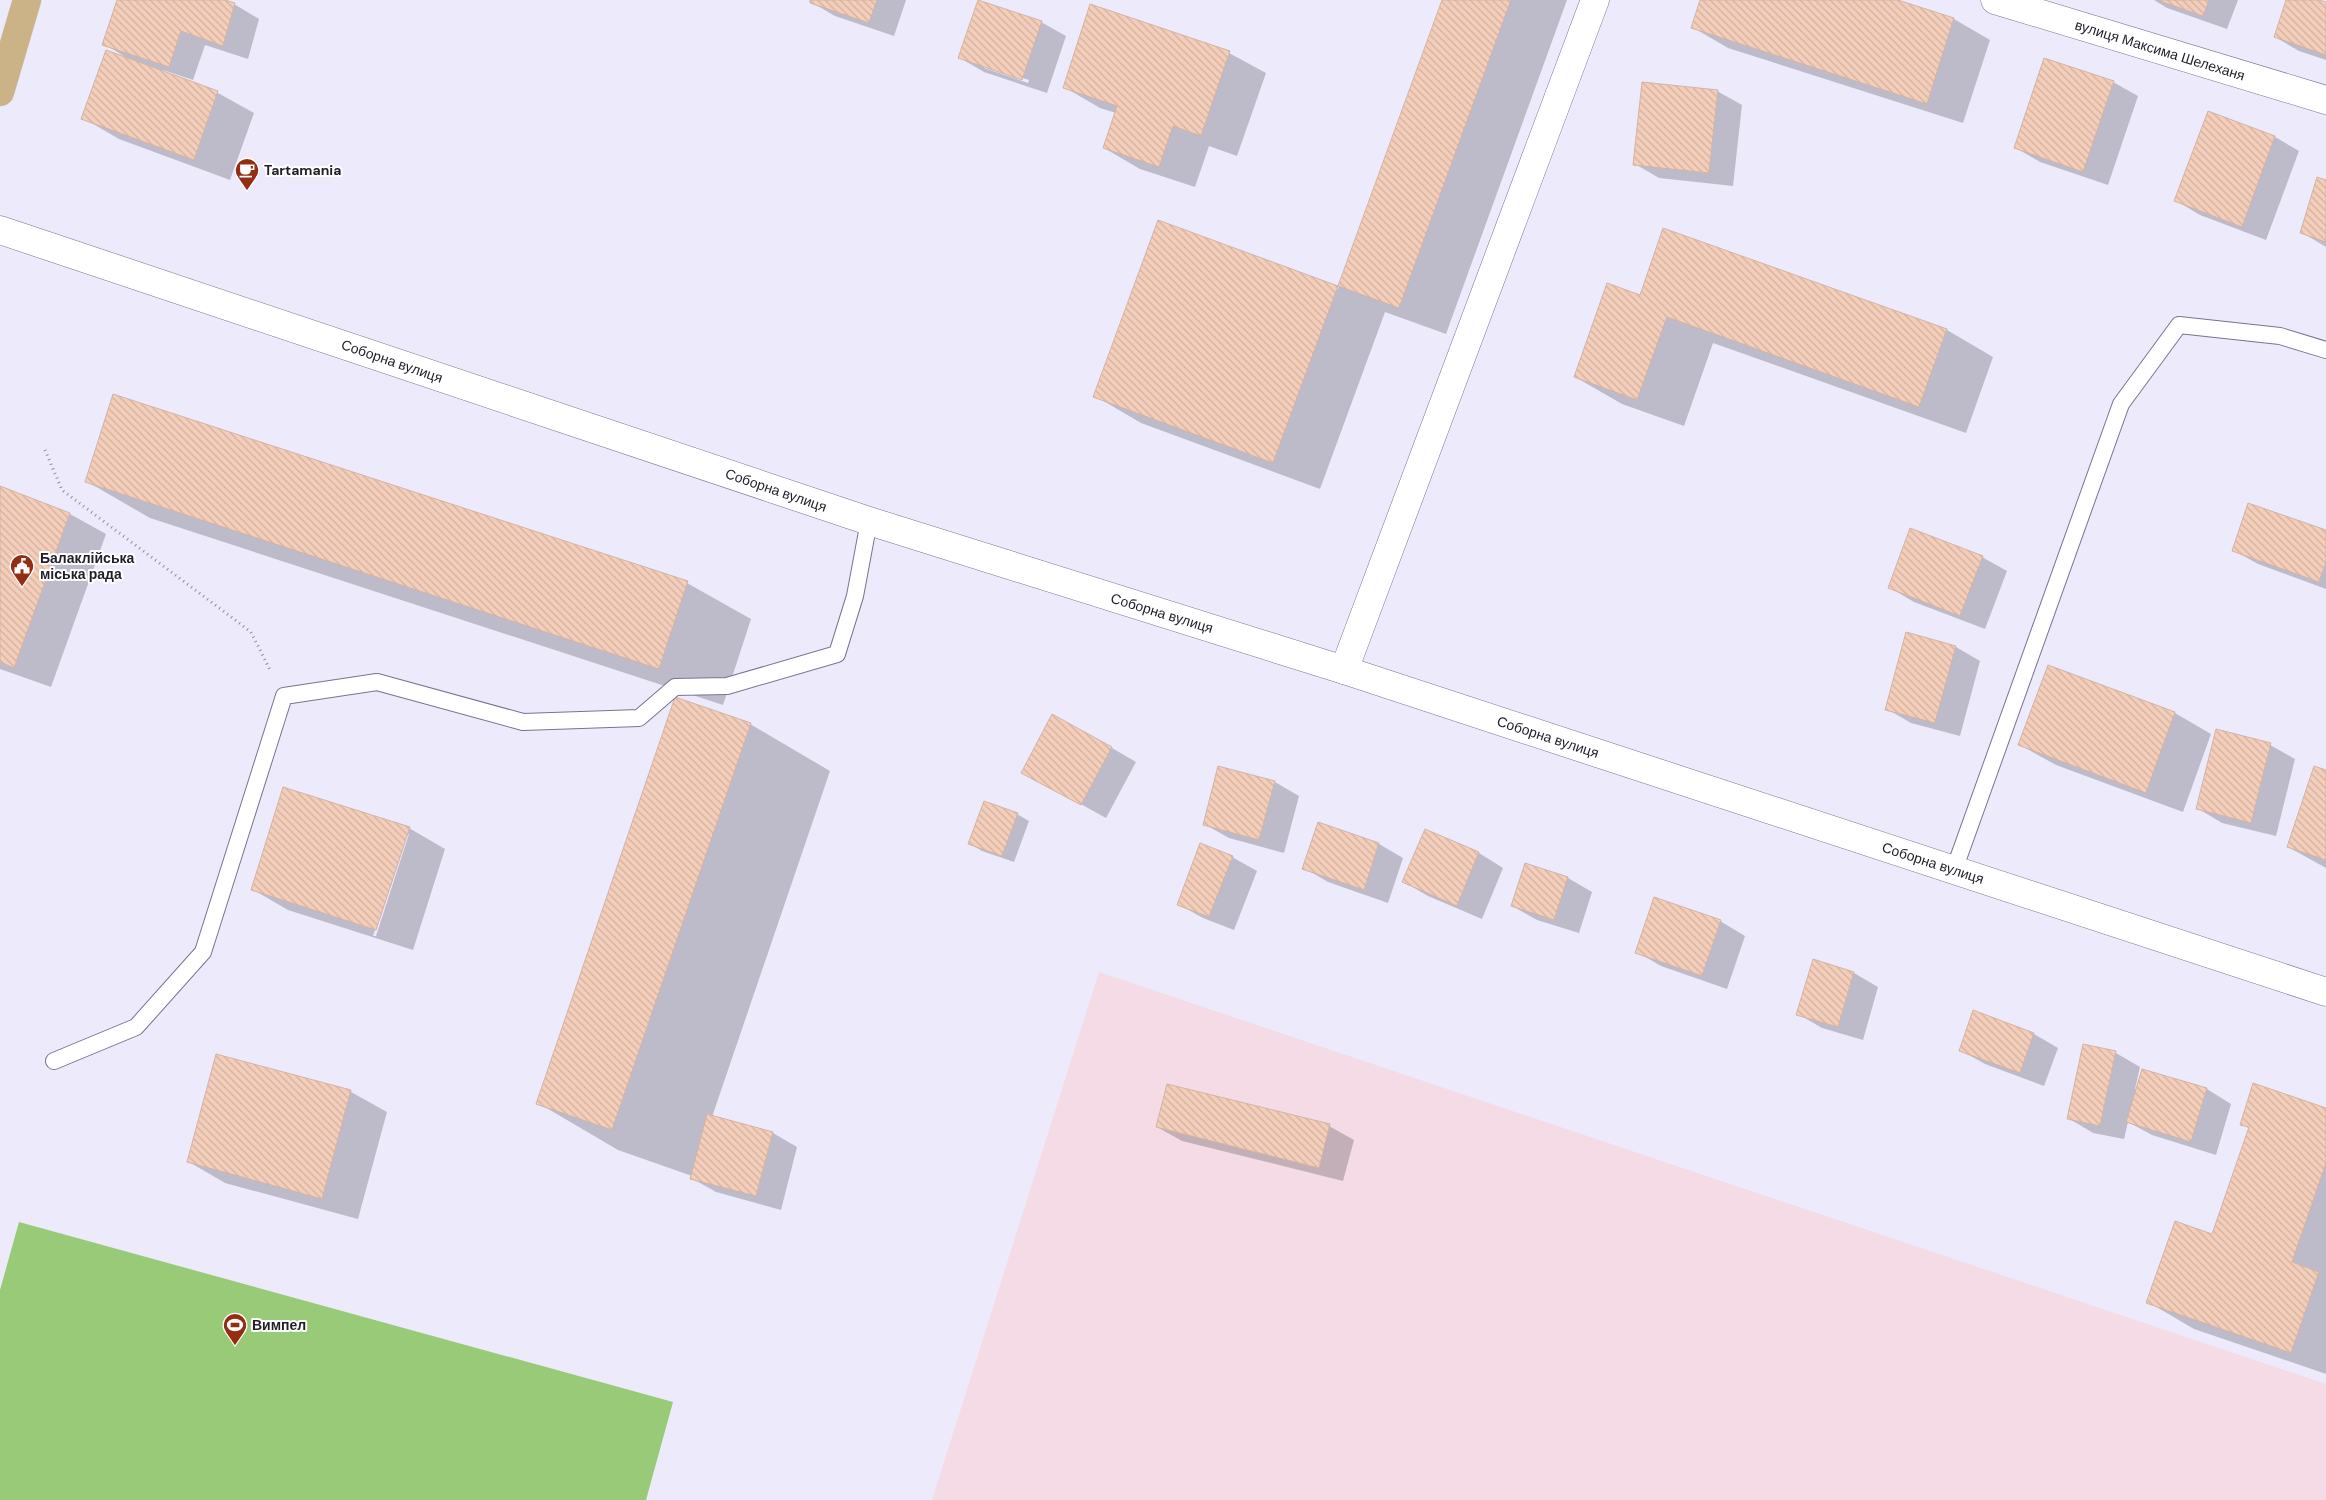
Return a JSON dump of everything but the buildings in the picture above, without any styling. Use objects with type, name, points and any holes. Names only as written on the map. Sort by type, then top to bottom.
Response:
[{"type":"main road","points":[[0,92],[27,0]]},
{"type":"street","points":[[1344,670],[1595,0]]},
{"type":"street","name":"вулиця Максима Шелеханя","points":[[1995,0],[2326,100]]},
{"type":"street","name":"Соборна вулиця","points":[[0,230],[869,521],[1344,670],[2326,992]]},
{"type":"lane","points":[[1954,870],[2121,404],[2179,325],[2280,336],[2326,350]]},
{"type":"lane","points":[[54,1061],[136,1027],[203,952],[284,696],[376,682],[523,722],[639,718],[675,687],[727,686],[837,654],[854,596],[869,521]]},
{"type":"path","points":[[45,450],[62,490],[251,632],[284,696]]},
{"type":"shaded area","points":[[1099,972],[2326,1384],[2326,1500],[932,1500]]},
{"type":"green space","name":"Вимпел","points":[[19,1222],[673,1402],[646,1500],[0,1500],[0,1290]]},
{"type":"place","name":"Tartamania","points":[[247,191]]},
{"type":"place","name":"Балаклійська міська рада","points":[[22,587]]},
{"type":"place","name":"Вимпел","points":[[235,1346]]}]
